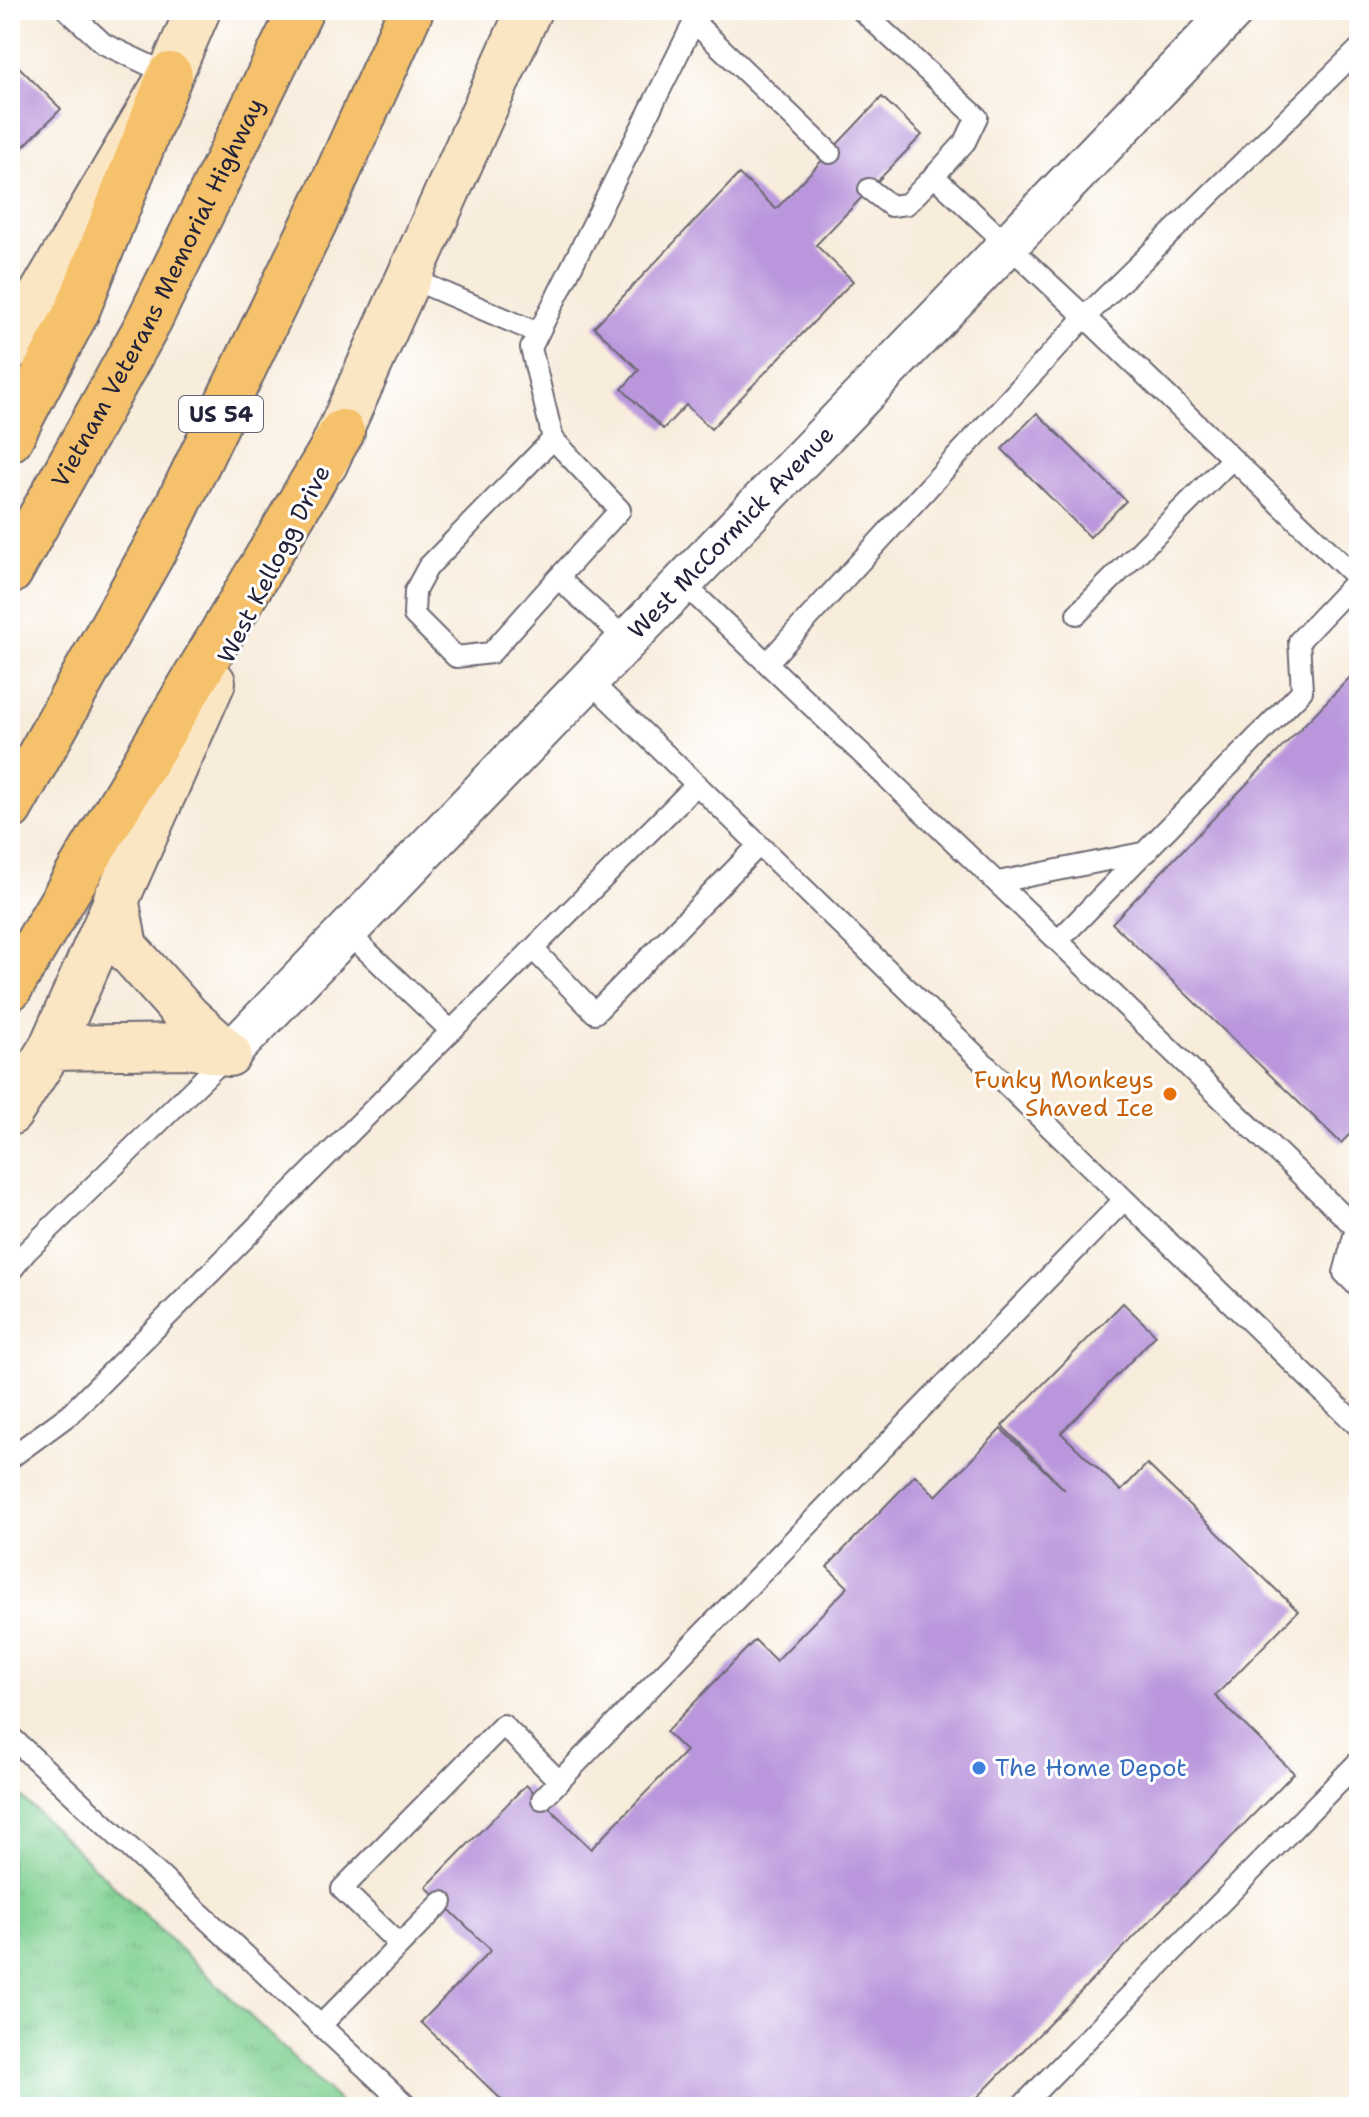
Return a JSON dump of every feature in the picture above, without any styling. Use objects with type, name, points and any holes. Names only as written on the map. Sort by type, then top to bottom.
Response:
[{"type":"highway","name":"Vietnam Veterans Memorial Highway","points":[[10,572],[145,329],[301,10]]},
{"type":"highway","name":"US 54","points":[[10,808],[166,529],[331,188],[411,10]]},
{"type":"highway","points":[[10,439],[77,311],[170,75]]},
{"type":"highway","points":[[10,988],[342,432]]},
{"type":"main road","points":[[15,328],[170,75],[198,10]]},
{"type":"main road","name":"West Kellogg Drive","points":[[10,1113],[51,1048],[192,722],[342,432],[529,10]]},
{"type":"main road","points":[[116,898],[125,947],[188,1017],[229,1054]]},
{"type":"main road","points":[[51,1048],[189,1046],[229,1054]]},
{"type":"street","name":"West McCormick Avenue","points":[[229,1054],[591,682],[1234,10]]},
{"type":"lane","points":[[67,10],[104,44],[170,75]]},
{"type":"lane","points":[[861,10],[977,117],[965,142],[907,204],[891,206],[869,189]]},
{"type":"lane","points":[[553,439],[428,567],[415,591],[414,615],[456,657],[491,653],[620,510],[553,439],[531,348],[698,16],[830,153]]},
{"type":"lane","points":[[767,663],[1085,317],[1359,49]]},
{"type":"lane","points":[[934,176],[1358,578],[1299,641],[1302,691],[1058,941]]},
{"type":"lane","points":[[410,278],[538,333]]},
{"type":"lane","points":[[1077,614],[1232,459]]},
{"type":"lane","points":[[558,578],[629,642]]},
{"type":"lane","points":[[684,584],[1358,1227],[1344,1273],[1359,1288]]},
{"type":"lane","points":[[591,682],[1359,1427]]},
{"type":"lane","points":[[10,1458],[70,1414],[697,784]]},
{"type":"lane","points":[[533,949],[595,1013],[759,845]]},
{"type":"lane","points":[[998,882],[1147,852]]},
{"type":"lane","points":[[346,931],[451,1031]]},
{"type":"lane","points":[[10,1272],[26,1252],[229,1054]]},
{"type":"lane","points":[[542,1799],[1124,1200]]},
{"type":"lane","points":[[399,1944],[342,1889],[503,1725],[559,1781]]},
{"type":"lane","points":[[10,1736],[408,2107]]},
{"type":"lane","points":[[1021,2107],[1359,1761]]},
{"type":"lane","points":[[320,2026],[442,1902]]},
{"type":"green space","points":[[10,1786],[345,2107],[10,2107]]},
{"type":"building","points":[[10,58],[61,109],[12,158],[10,156]]},
{"type":"building","points":[[882,97],[922,135],[816,245],[853,281],[711,429],[686,405],[663,429],[622,389],[639,370],[594,327],[739,174],[776,209]]},
{"type":"building","points":[[1037,413],[1126,501],[1090,537],[1002,449]]},
{"type":"building","points":[[1359,668],[1359,1125],[1341,1143],[1112,923]]},
{"type":"building","name":"The Home Depot","points":[[1123,1303],[1156,1335],[1061,1433],[1121,1491],[1147,1464],[1298,1611],[1215,1696],[1294,1773],[968,2107],[509,2107],[421,2022],[491,1950],[426,1887],[526,1785],[591,1849],[686,1751],[666,1732],[755,1640],[776,1661],[848,1587],[827,1567],[915,1475],[936,1496],[1001,1429],[1065,1490],[1002,1426]]},
{"type":"place","name":"Funky Monkeys Shaved Ice","points":[[1170,1094]]},
{"type":"place","name":"The Home Depot","points":[[979,1768]]}]
